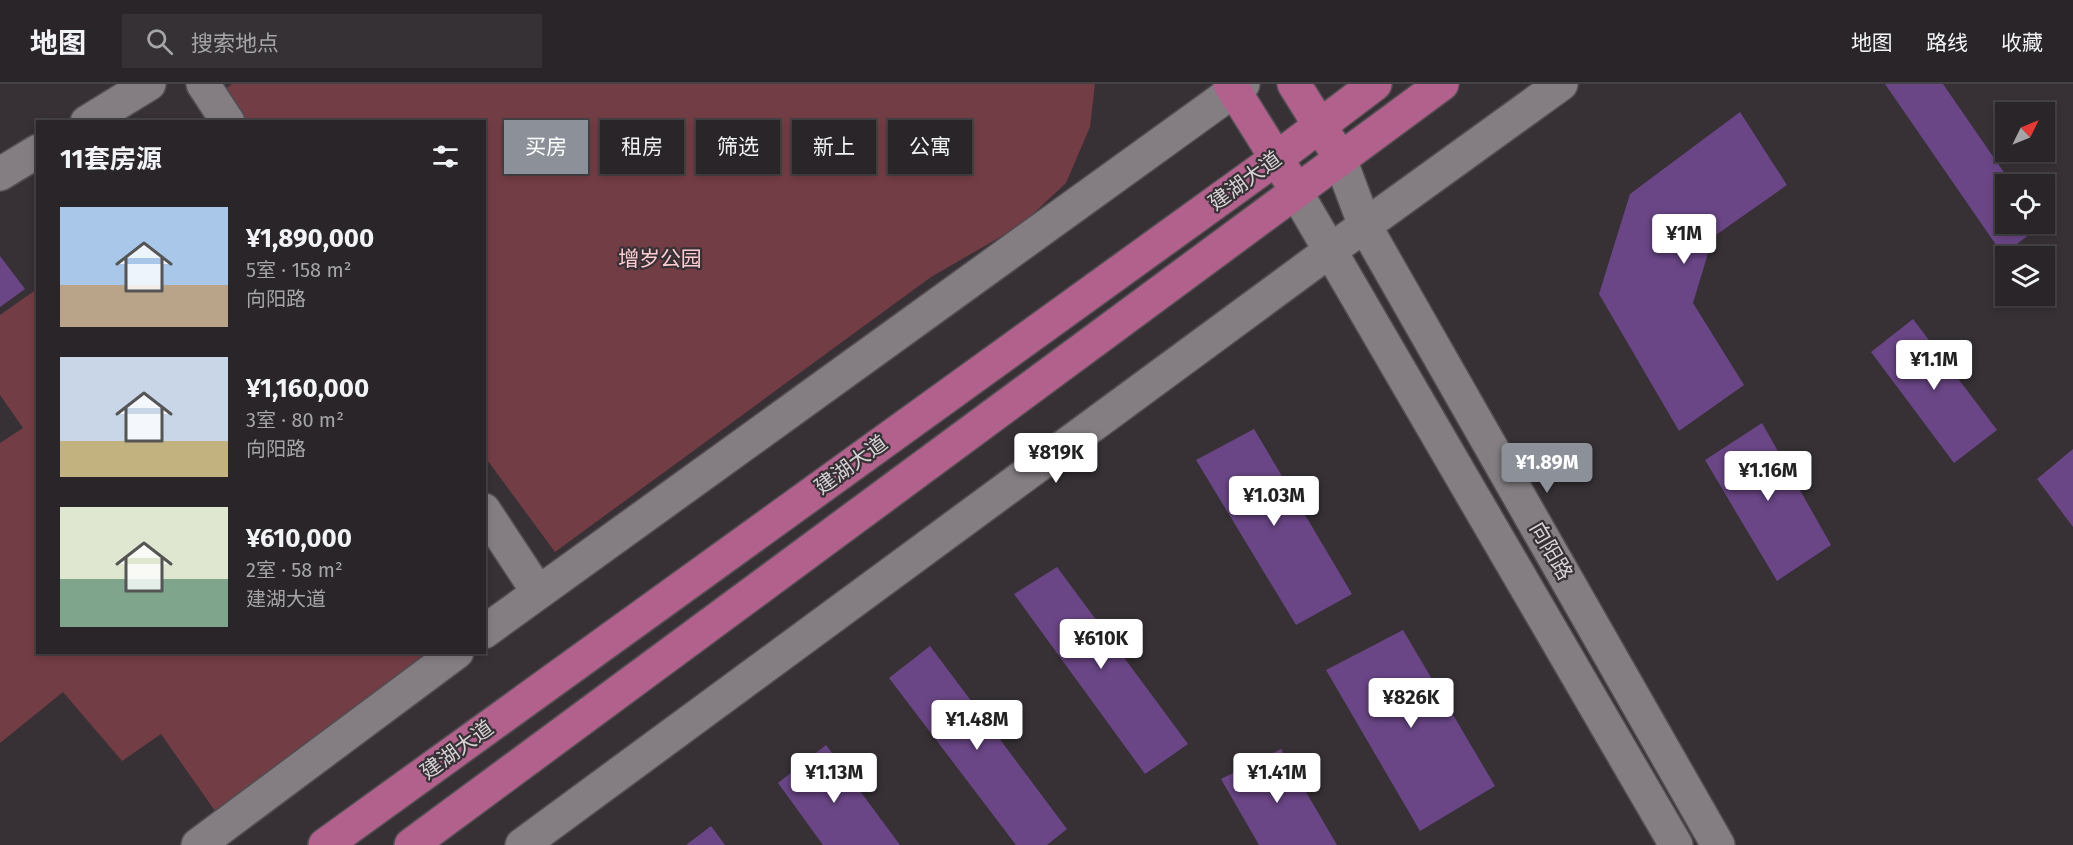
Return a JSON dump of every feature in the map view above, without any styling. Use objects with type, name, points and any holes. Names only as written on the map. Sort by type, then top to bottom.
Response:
[{"type":"main road","points":[[1294,84],[1340,159]]},
{"type":"main road","name":"建湖大道","points":[[326,845],[1277,158],[1376,84]]},
{"type":"main road","name":"建湖大道","points":[[411,845],[1442,84]]},
{"type":"main road","points":[[1236,86],[1296,192]]},
{"type":"street","points":[[90,120],[149,84]]},
{"type":"street","points":[[203,84],[227,120]]},
{"type":"street","points":[[522,845],[1331,250],[1561,84]]},
{"type":"street","points":[[486,631],[1236,86]]},
{"type":"street","points":[[0,174],[36,152]]},
{"type":"street","name":"向阳路","points":[[1340,159],[1365,226],[1718,845]]},
{"type":"street","name":"向阳路","points":[[1296,192],[1676,845]]},
{"type":"street","points":[[486,513],[538,592]]},
{"type":"street","points":[[198,845],[454,654]]},
{"type":"green space","name":"增岁公园","points":[[232,84],[1095,84],[1090,127],[1066,183],[1021,225],[931,277],[555,552],[486,458],[486,120],[236,120],[217,95]]},
{"type":"green space","points":[[36,290],[36,654],[431,654],[215,811],[161,734],[122,761],[63,692],[0,743],[0,443],[23,428],[0,395],[0,315]]},
{"type":"building","points":[[1885,84],[1943,84],[2005,174],[1995,174],[1995,234],[2030,234],[2014,246],[1997,246]]},
{"type":"building","points":[[1740,112],[1787,185],[1713,237],[1693,303],[1744,385],[1679,431],[1599,294],[1630,194]]},
{"type":"building","points":[[0,256],[25,289],[0,307]]},
{"type":"building","points":[[1913,319],[1997,430],[1954,463],[1871,352]]},
{"type":"building","points":[[1762,423],[1831,545],[1777,581],[1705,460]]},
{"type":"building","points":[[1254,429],[1352,594],[1296,625],[1196,460]]},
{"type":"building","points":[[2073,449],[2073,527],[2037,479]]},
{"type":"building","points":[[1057,567],[1188,744],[1145,774],[1014,594]]},
{"type":"building","points":[[1403,630],[1495,786],[1420,831],[1326,670]]},
{"type":"building","points":[[930,646],[1067,829],[1047,845],[1016,845],[889,678]]},
{"type":"building","points":[[826,745],[900,845],[823,845],[778,783]]},
{"type":"building","points":[[1281,749],[1337,845],[1259,845],[1221,779]]},
{"type":"building","points":[[711,826],[725,845],[686,845]]}]
